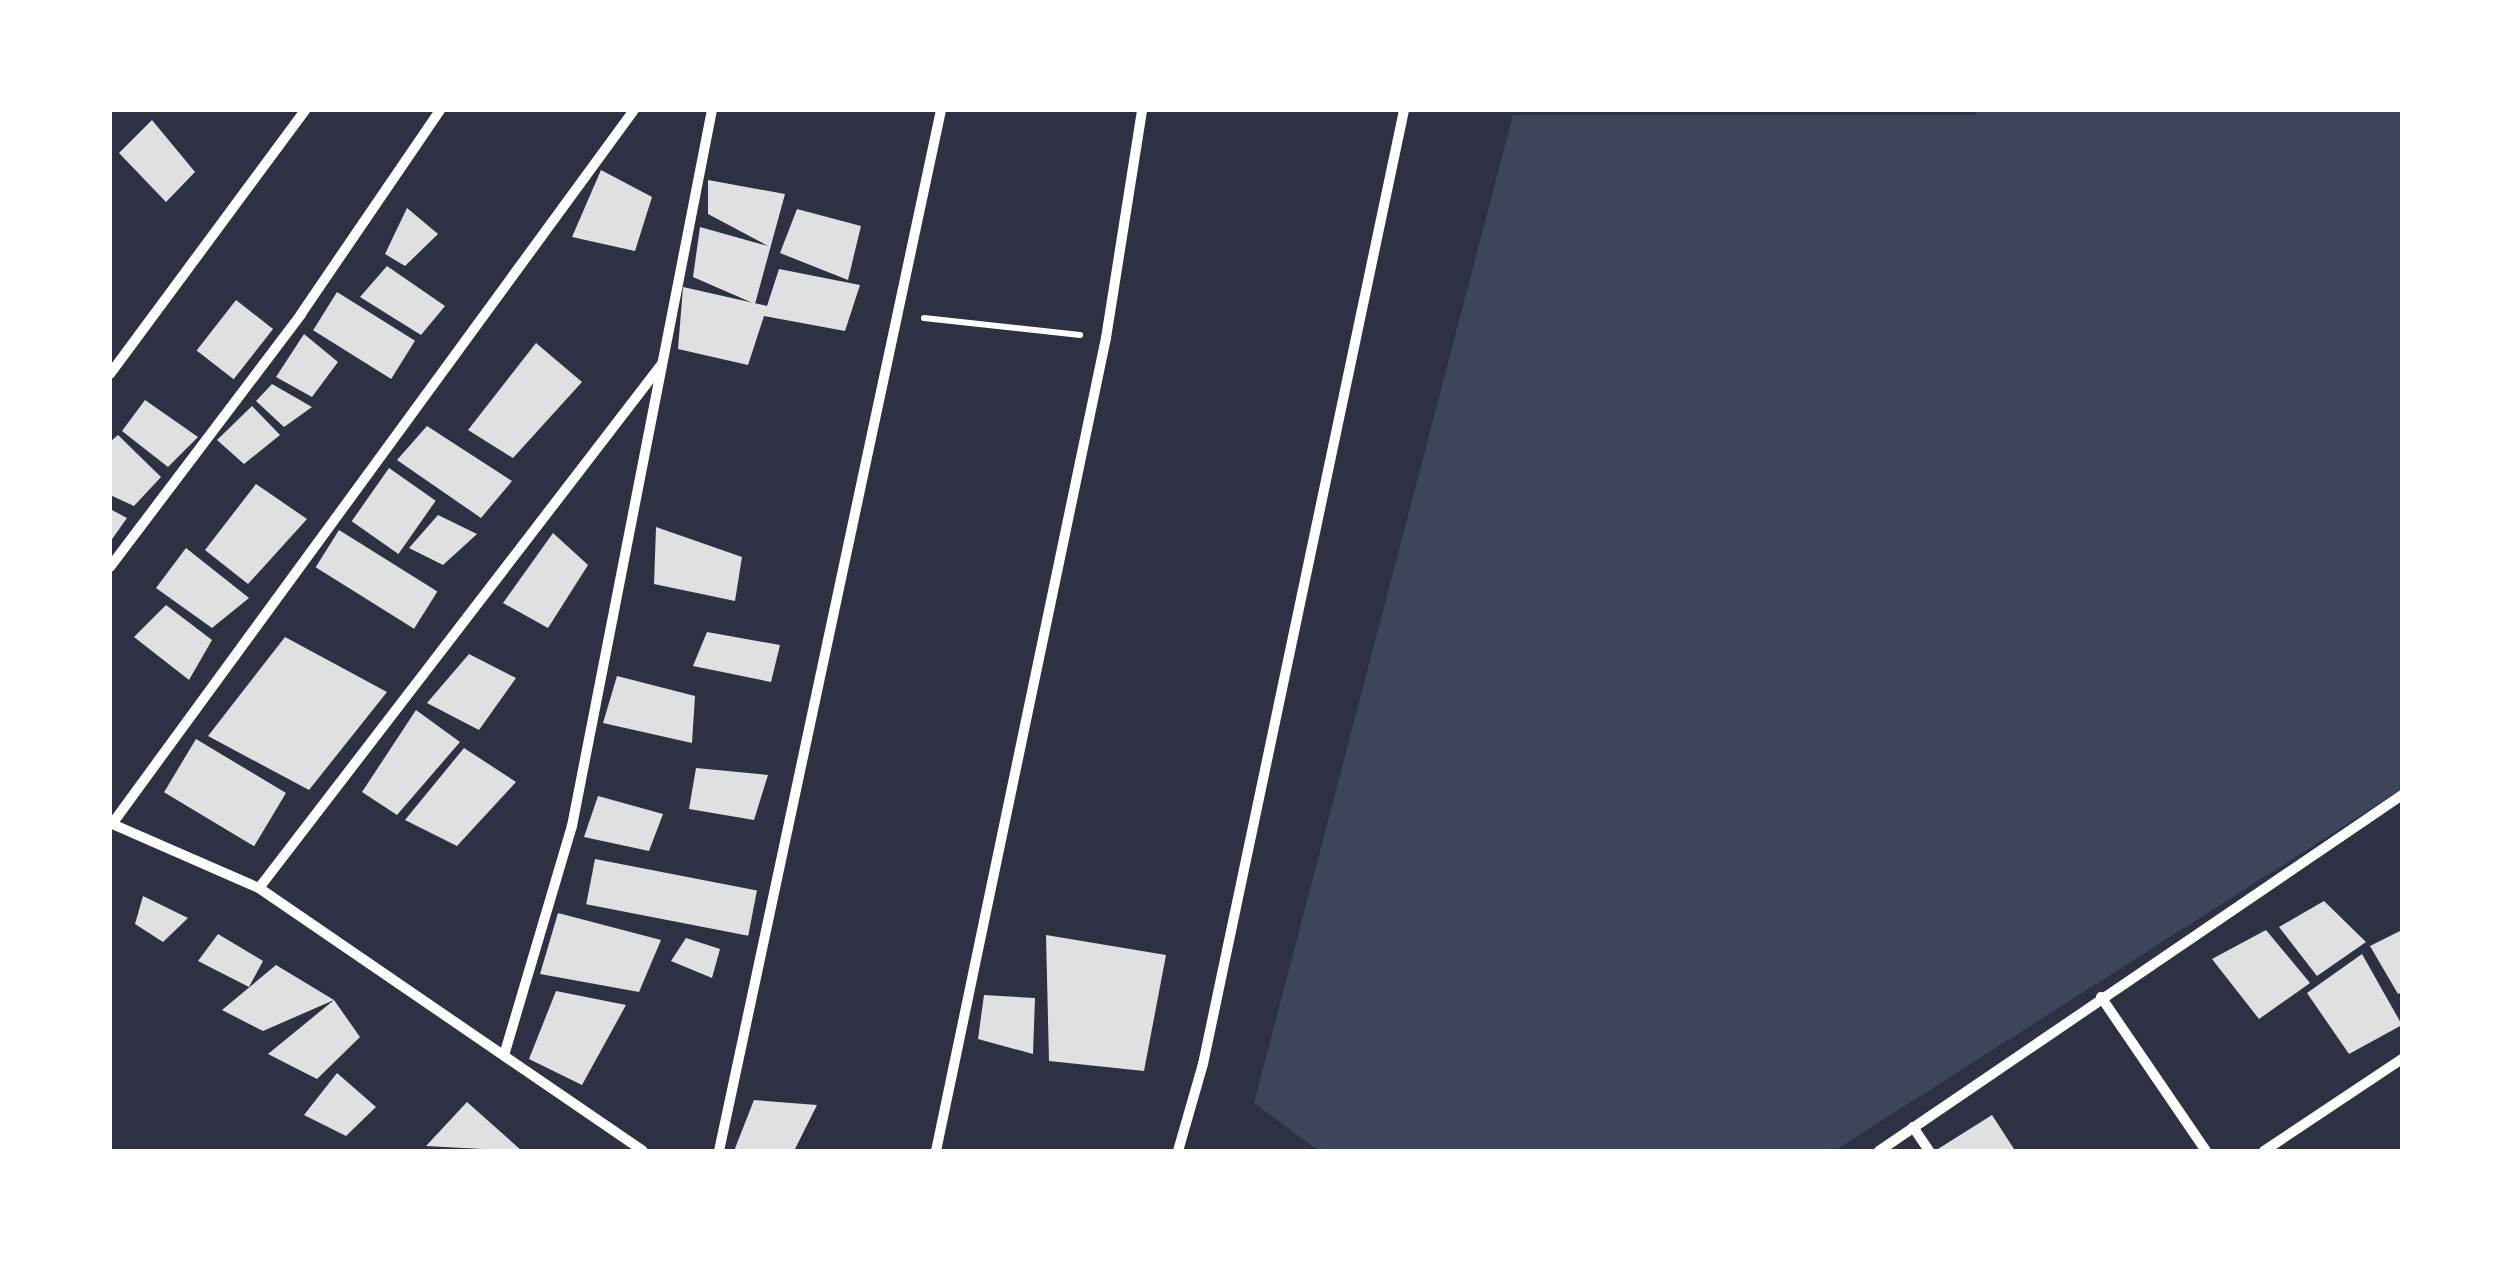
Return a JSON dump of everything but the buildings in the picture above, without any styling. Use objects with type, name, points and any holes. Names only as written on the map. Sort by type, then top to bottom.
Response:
[{"type":"street","points":[[110,374],[305,110]]},
{"type":"street","points":[[110,567],[301,314],[440,110]]},
{"type":"street","points":[[634,110],[111,824],[259,888],[505,1052],[644,1151]]},
{"type":"street","points":[[505,1052],[572,826],[712,110]]},
{"type":"street","points":[[720,1151],[941,110]]},
{"type":"street","points":[[936,1151],[1106,338],[1142,110]]},
{"type":"street","points":[[1178,1151],[1207,1045],[1404,110]]},
{"type":"street","points":[[259,888],[662,363]]},
{"type":"street","points":[[1879,1151],[2402,795]]},
{"type":"street","points":[[2101,997],[2206,1151]]},
{"type":"street","points":[[2264,1151],[2402,1059]]},
{"type":"street","points":[[1913,1126],[1929,1151]]},
{"type":"path","points":[[900,316],[1106,338]]},
{"type":"shaded area","points":[[1978,110],[2402,110],[2402,789],[1834,1151],[1319,1151],[1254,1103],[1513,115],[1975,115]]}]
